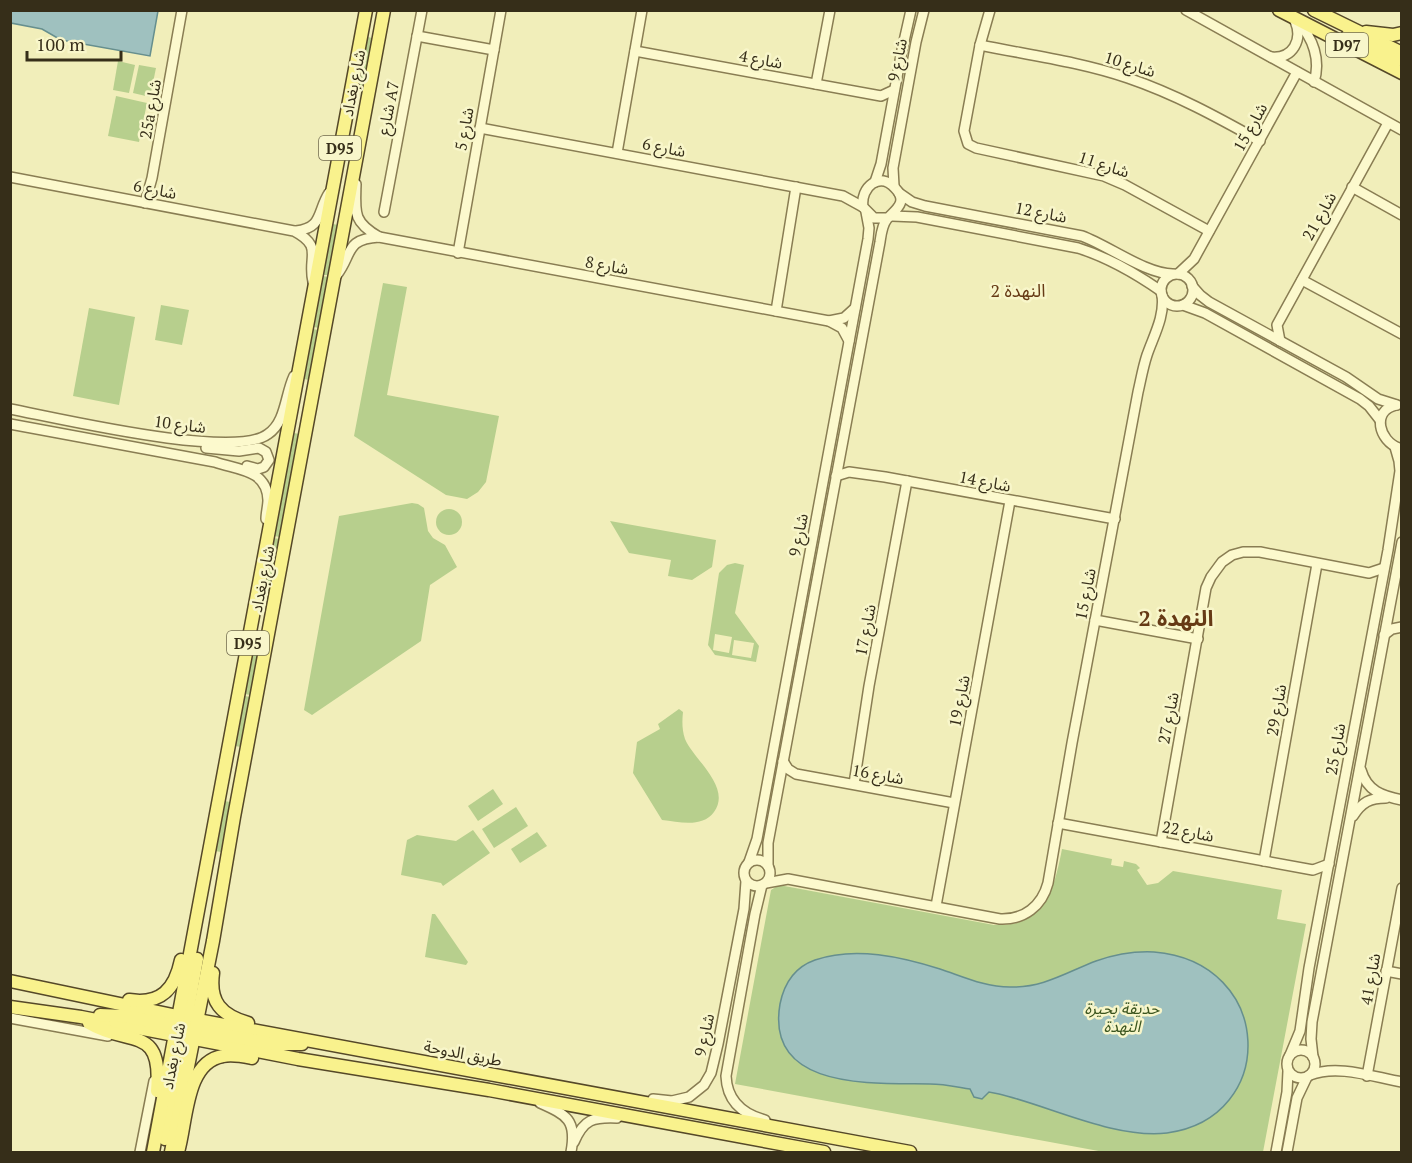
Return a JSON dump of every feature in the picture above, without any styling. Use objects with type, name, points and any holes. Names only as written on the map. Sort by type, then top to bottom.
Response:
[{"type":"main road","name":"شارع بغداد","points":[[171,1152],[194,932],[366,10]]},
{"type":"main road","name":"شارع بغداد","points":[[153,1152],[160,1113],[213,941],[384,10]]},
{"type":"main road","name":"D97","points":[[1279,10],[1401,73]]},
{"type":"main road","name":"D97","points":[[1314,10],[1401,53]]},
{"type":"main road","points":[[1320,31],[1348,35],[1401,64]]},
{"type":"main road","points":[[1356,31],[1393,35],[1401,33]]},
{"type":"main road","points":[[163,1152],[207,899],[206,865]]},
{"type":"main road","points":[[106,1001],[148,1001],[167,992],[177,977],[184,949],[194,932]]},
{"type":"main road","points":[[213,941],[215,959],[212,988],[216,1002],[231,1017],[256,1025],[268,1033]]},
{"type":"main road","name":"طريق الدوحة","points":[[10,981],[106,1001],[185,1028],[298,1059],[532,1098],[818,1152]]},
{"type":"main road","points":[[10,1007],[81,1017],[114,1015],[280,1045],[311,1041]]},
{"type":"main road","points":[[81,1017],[100,1029],[139,1040],[153,1051],[158,1066],[157,1097],[160,1113]]},
{"type":"main road","name":"طريق الدوحة","points":[[185,1028],[268,1033],[792,1132],[910,1152]]},
{"type":"main road","points":[[178,1152],[194,1080],[209,1061],[227,1055],[298,1059]]},
{"type":"street","name":"25a شارع","points":[[148,203],[182,10]]},
{"type":"street","name":"شارع A7","points":[[384,212],[422,10]]},
{"type":"street","name":"شارع 5","points":[[458,253],[501,10]]},
{"type":"street","points":[[617,153],[642,10]]},
{"type":"street","points":[[816,84],[830,10]]},
{"type":"street","name":"شارع 9","points":[[872,184],[881,164],[911,10]]},
{"type":"street","name":"شارع 9","points":[[896,190],[893,168],[915,42],[924,10]]},
{"type":"street","name":"شارع 11","points":[[990,10],[980,45],[965,126],[964,135],[968,144],[971,147],[1104,176],[1209,231]]},
{"type":"street","points":[[1186,10],[1401,130]]},
{"type":"street","points":[[1270,57],[1283,57],[1294,48],[1299,34],[1292,16]]},
{"type":"street","points":[[1292,16],[1306,32],[1313,45],[1317,66],[1314,82]]},
{"type":"street","points":[[417,36],[494,50]]},
{"type":"street","name":"شارع 10","points":[[980,45],[1089,67],[1125,77],[1194,105],[1260,141]]},
{"type":"street","name":"شارع 4","points":[[635,51],[881,96]]},
{"type":"street","name":"شارع 15","points":[[1191,283],[1194,259],[1297,72]]},
{"type":"street","points":[[891,109],[881,96],[894,90]]},
{"type":"street","name":"شارع 21","points":[[1277,325],[1388,123]]},
{"type":"street","name":"شارع 6","points":[[480,128],[843,196],[865,209]]},
{"type":"street","points":[[358,148],[356,213],[363,227],[379,237]]},
{"type":"street","name":"شارع 6","points":[[10,177],[294,231]]},
{"type":"street","points":[[843,196],[872,184],[882,181],[896,190],[899,208],[890,217],[874,218],[865,209],[864,193],[872,184]]},
{"type":"street","points":[[776,311],[796,187]]},
{"type":"street","points":[[1352,187],[1401,215]]},
{"type":"street","points":[[294,231],[306,230],[314,224],[333,189]]},
{"type":"street","name":"شارع 12","points":[[896,190],[918,205],[1082,236],[1154,271],[1175,274]]},
{"type":"street","name":"شارع 9","points":[[749,862],[756,839],[855,308],[868,233],[865,209]]},
{"type":"street","name":"شارع 9","points":[[769,868],[767,849],[783,761],[880,242],[890,217]]},
{"type":"street","name":"شارع 12","points":[[890,217],[917,217],[1078,248],[1132,273],[1161,293]]},
{"type":"street","points":[[294,231],[305,237],[311,244],[311,276],[314,286]]},
{"type":"street","points":[[336,276],[352,246],[363,239],[379,237]]},
{"type":"street","name":"شارع 8","points":[[379,237],[830,321]]},
{"type":"street","name":"شارع 15","points":[[1175,274],[1194,259]]},
{"type":"street","points":[[1398,448],[1383,436],[1380,420],[1360,399],[1205,313],[1167,302],[1161,293],[1165,279],[1175,274],[1191,283],[1204,299],[1346,378],[1378,399],[1399,405]]},
{"type":"street","points":[[1302,279],[1401,333]]},
{"type":"street","points":[[1181,305],[1191,297],[1191,283]]},
{"type":"street","name":"شارع 15","points":[[769,868],[788,879],[988,916],[1012,913],[1029,905],[1040,893],[1048,873],[1058,823],[1141,378],[1160,323],[1163,305],[1161,293]]},
{"type":"street","name":"شارع 15","points":[[1160,323],[1170,311],[1181,305]]},
{"type":"street","points":[[830,321],[844,318],[855,308]]},
{"type":"street","points":[[830,321],[842,328],[849,341]]},
{"type":"street","points":[[1263,331],[1277,325],[1280,341]]},
{"type":"street","name":"شارع 10","points":[[10,410],[157,437],[214,443],[246,442],[263,438],[271,433],[279,422],[291,382],[300,364]]},
{"type":"street","points":[[1380,420],[1385,410],[1399,405]]},
{"type":"street","name":"شارع 10","points":[[10,424],[215,462],[251,472],[262,482],[267,496],[266,519],[269,533]]},
{"type":"street","points":[[157,437],[217,450],[262,449],[269,457],[266,465],[258,469],[215,462]]},
{"type":"street","name":"شارع 25","points":[[1290,1055],[1297,1043],[1300,1031],[1309,968],[1384,568],[1400,471],[1398,448]]},
{"type":"street","points":[[839,463],[849,472]]},
{"type":"street","name":"شارع 14","points":[[837,476],[849,472],[908,481],[1114,519]]},
{"type":"street","name":"شارع 17","points":[[854,784],[869,686],[908,481]]},
{"type":"street","name":"شارع 19","points":[[936,906],[1010,501]]},
{"type":"street","name":"شارع 25","points":[[1314,1058],[1312,1022],[1401,542]]},
{"type":"street","name":"شارع 27","points":[[1161,842],[1205,600],[1215,578],[1226,565],[1247,556],[1273,556],[1370,573],[1384,568]]},
{"type":"street","name":"شارع 29","points":[[1264,861],[1317,564]]},
{"type":"street","name":"شارع 27","points":[[1370,573],[1381,582]]},
{"type":"street","points":[[1388,613],[1401,627]]},
{"type":"street","points":[[1095,620],[1198,639]]},
{"type":"street","points":[[1384,635],[1392,629],[1401,627]]},
{"type":"street","points":[[787,674],[791,688],[789,707],[791,722]]},
{"type":"street","points":[[783,761],[788,769],[796,774]]},
{"type":"street","points":[[1360,766],[1367,785],[1376,792],[1401,800]]},
{"type":"street","points":[[780,781],[796,774]]},
{"type":"street","name":"شارع 16","points":[[796,774],[954,803]]},
{"type":"street","points":[[1350,821],[1364,802],[1374,798],[1388,797]]},
{"type":"street","name":"شارع 22","points":[[1058,823],[1313,870]]},
{"type":"street","points":[[761,860],[769,868],[769,879],[764,884],[753,886],[746,881],[743,873],[749,862],[761,860]]},
{"type":"street","points":[[1326,882],[1313,870],[1329,864]]},
{"type":"street","name":"شارع 15","points":[[764,884],[788,879]]},
{"type":"street","name":"شارع 9","points":[[599,1096],[627,1095],[672,1101],[689,1097],[704,1085],[711,1073],[717,1051],[744,909],[746,881]]},
{"type":"street","name":"شارع 9","points":[[764,884],[750,937],[726,1081],[730,1096],[741,1109],[792,1132]]},
{"type":"street","name":"شارع 41","points":[[1367,1076],[1401,888]]},
{"type":"street","points":[[1386,971],[1401,974]]},
{"type":"street","points":[[10,1018],[125,1039],[146,1051],[155,1072],[141,1152]]},
{"type":"street","points":[[1276,1152],[1287,1092],[1287,1064],[1290,1055],[1300,1050],[1308,1052],[1335,1070]]},
{"type":"street","points":[[1287,1152],[1297,1098],[1315,1066],[1314,1058]]},
{"type":"street","points":[[1288,1071],[1296,1078],[1335,1070],[1401,1082]]},
{"type":"street","points":[[532,1098],[563,1114],[571,1126],[572,1148]]},
{"type":"street","points":[[572,1148],[583,1126],[594,1119],[636,1117]]},
{"type":"green space","points":[[368,37],[372,38],[363,87],[359,86]]},
{"type":"green space","points":[[118,61],[135,65],[129,93],[113,90]]},
{"type":"green space","points":[[139,65],[156,68],[150,97],[133,93]]},
{"type":"green space","points":[[116,96],[147,103],[139,142],[108,136]]},
{"type":"green space","points":[[333,224],[338,225],[329,275],[323,275]]},
{"type":"green space","points":[[323,276],[328,277],[319,328],[314,327]]},
{"type":"green space","points":[[383,283],[407,287],[387,395],[499,416],[486,482],[478,492],[467,499],[446,495],[354,436]]},
{"type":"green space","points":[[161,305],[189,310],[182,345],[155,340]]},
{"type":"green space","points":[[89,308],[135,317],[119,405],[73,396]]},
{"type":"green space","points":[[313,329],[318,330],[309,380],[304,379]]},
{"type":"green space","points":[[294,433],[299,434],[280,537],[274,536]]},
{"type":"green space","points":[[412,503],[424,508],[428,531],[433,538],[445,545],[457,567],[430,585],[421,641],[312,715],[304,710],[339,516]]},
{"type":"green space","points":[[449,509],[458,513],[462,522],[458,531],[449,535],[440,531],[436,522],[440,513]]},
{"type":"green space","points":[[610,521],[716,540],[712,567],[692,580],[668,576],[671,560],[629,553]]},
{"type":"green space","points":[[274,538],[279,539],[270,591],[264,590]]},
{"type":"green space","points":[[735,563],[744,565],[735,613],[759,646],[756,662],[715,655],[708,645],[719,573],[727,565]],"holes":[[[715,634],[732,637],[729,653],[713,650]],[[734,640],[754,643],[751,658],[732,655]]]},
{"type":"green space","points":[[254,644],[260,645],[250,695],[245,694]]},
{"type":"green space","points":[[245,696],[250,697],[241,747],[235,746]]},
{"type":"green space","points":[[679,709],[683,712],[682,726],[685,739],[710,774],[718,793],[718,803],[714,812],[697,822],[662,820],[633,773],[637,742],[660,729],[658,724]]},
{"type":"green space","points":[[493,789],[503,804],[478,821],[468,806]]},
{"type":"green space","points":[[225,801],[230,802],[221,852],[215,851]]},
{"type":"green space","points":[[516,807],[528,826],[494,848],[482,829]]},
{"type":"green space","points":[[473,830],[490,853],[443,886],[441,883],[401,875],[407,840],[417,835],[456,841]]},
{"type":"green space","points":[[537,832],[547,846],[520,863],[511,849]]},
{"type":"green space","name":"حديقة بحيرة النهدة","points":[[1062,849],[1112,859],[1111,865],[1123,867],[1124,861],[1136,864],[1140,868],[1137,870],[1147,885],[1158,883],[1173,871],[1282,890],[1277,919],[1306,924],[1263,1152],[1104,1152],[735,1084],[771,890],[779,885],[994,925],[1011,924],[1025,920],[1036,913],[1044,903],[1055,878]]},
{"type":"green space","points":[[432,914],[435,914],[468,962],[466,965],[425,957]]},
{"type":"water","points":[[10,11],[158,11],[150,56],[61,40],[42,29],[11,23]]},
{"type":"water","points":[[1154,952],[1194,962],[1223,982],[1241,1010],[1248,1041],[1244,1072],[1229,1100],[1204,1121],[1167,1133],[1147,1134],[1104,1126],[989,1092],[982,1099],[974,1097],[970,1089],[950,1086],[854,1081],[828,1076],[806,1067],[789,1053],[780,1032],[780,1004],[784,990],[792,977],[808,963],[830,956],[862,954],[894,957],[983,983],[1001,987],[1022,987],[1044,982],[1111,956]]},
{"type":"district","name":"النهدة 2","points":[[1018,290]]},
{"type":"district","name":"النهدة 2","points":[[1176,617]]}]
